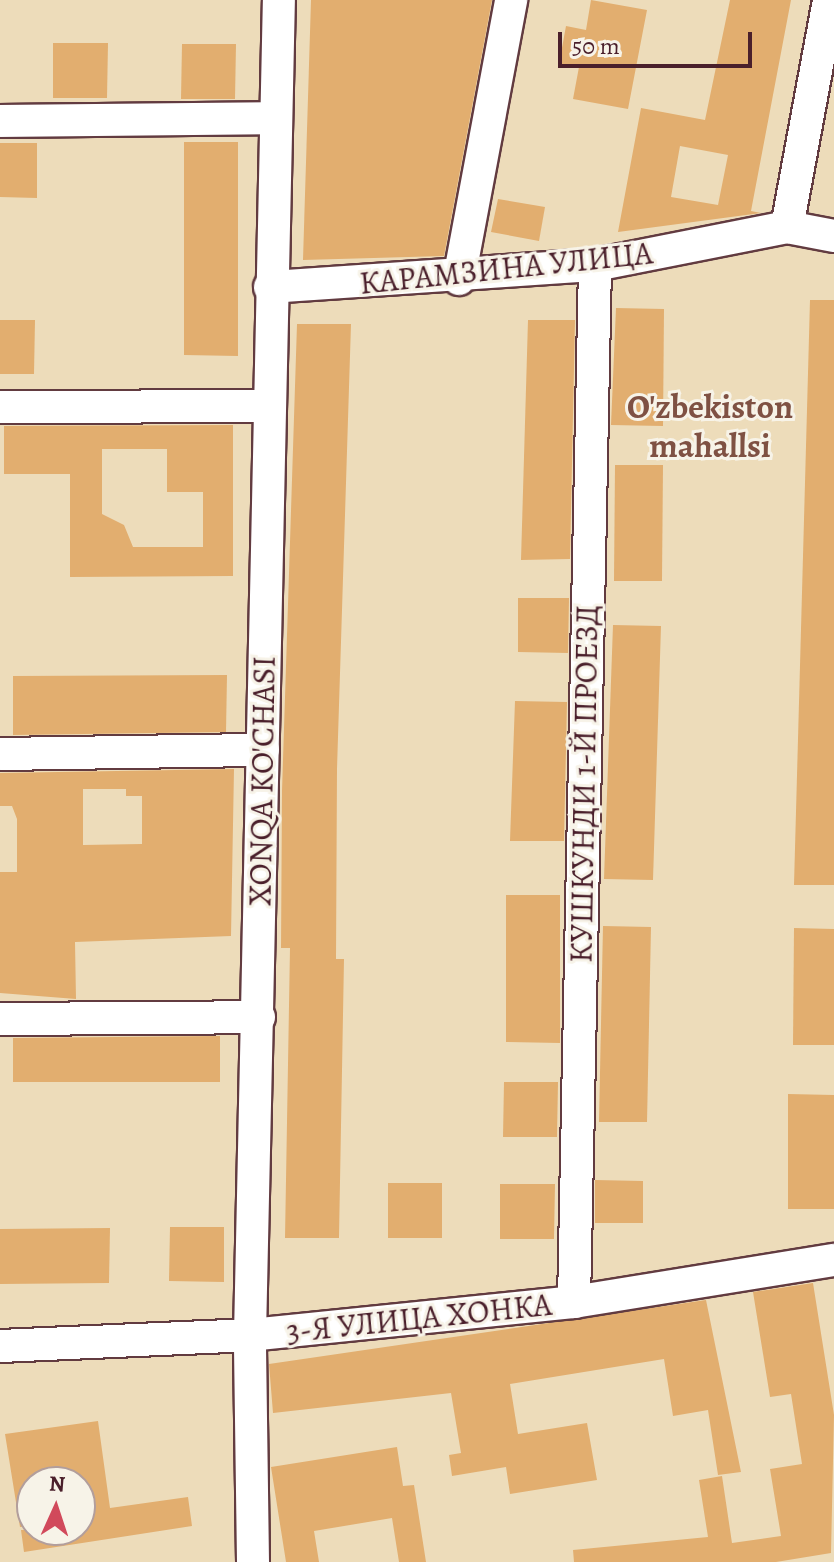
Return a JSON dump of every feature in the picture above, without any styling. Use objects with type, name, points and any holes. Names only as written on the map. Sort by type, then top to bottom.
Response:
[{"type":"street","name":"XONQA KO'CHASI","points":[[253,1562],[250,1335],[259,1017],[270,287],[279,0]]},
{"type":"street","points":[[459,279],[511,0]]},
{"type":"street","points":[[787,227],[829,0]]},
{"type":"street","points":[[0,121],[275,118]]},
{"type":"street","name":"КАРАМЗИНА УЛИЦА","points":[[270,287],[459,279],[595,265],[787,227],[834,236]]},
{"type":"street","name":"КУШКУНДИ 1-Й ПРОЕЗД","points":[[574,1302],[595,265]]},
{"type":"street","points":[[0,407],[268,406]]},
{"type":"street","points":[[0,754],[263,750]]},
{"type":"street","points":[[0,1019],[259,1017]]},
{"type":"street","name":"3-Я УЛИЦА ХОНКА","points":[[0,1346],[250,1335],[574,1302],[834,1260]]},
{"type":"building","points":[[311,0],[492,0],[444,256],[303,260]]},
{"type":"building","points":[[591,0],[647,10],[628,109],[573,99],[579,67],[559,64],[566,26],[586,30]]},
{"type":"building","points":[[730,0],[791,0],[751,211],[761,213],[618,232],[641,108],[705,120]],"holes":[[[680,146],[728,155],[718,205],[671,197]]]},
{"type":"building","points":[[53,43],[108,43],[107,98],[53,98]]},
{"type":"building","points":[[182,44],[236,44],[235,99],[181,99]]},
{"type":"building","points":[[184,142],[238,142],[238,356],[184,355]]},
{"type":"building","points":[[0,143],[37,143],[37,198],[0,197]]},
{"type":"building","points":[[498,199],[545,207],[539,241],[491,232]]},
{"type":"building","points":[[810,300],[834,300],[834,885],[794,885]]},
{"type":"building","points":[[616,308],[664,309],[663,426],[611,425]]},
{"type":"building","points":[[0,320],[35,320],[34,374],[0,374]]},
{"type":"building","points":[[528,320],[575,320],[570,559],[521,560]]},
{"type":"building","points":[[297,324],[351,324],[337,769],[336,959],[344,959],[339,1238],[285,1238],[290,948],[281,948],[282,791]]},
{"type":"building","points":[[233,425],[233,576],[70,577],[70,474],[4,474],[4,426]],"holes":[[[102,449],[167,449],[167,492],[203,492],[203,547],[133,547],[124,525],[102,514]]]},
{"type":"building","points":[[615,465],[663,465],[662,581],[614,581]]},
{"type":"building","points":[[518,598],[569,598],[568,653],[518,652]]},
{"type":"building","points":[[613,625],[661,626],[653,880],[604,879]]},
{"type":"building","points":[[227,675],[226,732],[13,735],[13,676]]},
{"type":"building","points":[[515,701],[567,702],[564,841],[510,841]]},
{"type":"building","points":[[234,769],[231,936],[75,942],[76,999],[0,993],[0,872],[17,872],[17,819],[12,806],[0,806],[0,773]],"holes":[[[83,789],[126,789],[126,796],[142,796],[142,844],[83,845]]]},
{"type":"building","points":[[506,895],[560,895],[560,1043],[506,1042]]},
{"type":"building","points":[[603,926],[651,927],[647,1122],[599,1122]]},
{"type":"building","points":[[794,928],[834,929],[834,1045],[793,1045]]},
{"type":"building","points":[[220,1036],[220,1082],[13,1082],[13,1038]]},
{"type":"building","points":[[504,1082],[558,1082],[557,1137],[503,1137]]},
{"type":"building","points":[[788,1094],[834,1095],[834,1209],[788,1209]]},
{"type":"building","points":[[595,1180],[643,1181],[643,1223],[595,1223]]},
{"type":"building","points":[[388,1183],[442,1183],[442,1238],[388,1238]]},
{"type":"building","points":[[500,1184],[555,1184],[554,1239],[500,1239]]},
{"type":"building","points":[[170,1227],[224,1227],[224,1282],[169,1281]]},
{"type":"building","points":[[110,1228],[109,1283],[0,1284],[0,1229]]},
{"type":"building","points":[[813,1283],[834,1415],[831,1553],[776,1562],[574,1562],[573,1550],[708,1537],[699,1480],[722,1476],[732,1543],[781,1536],[770,1469],[802,1464],[791,1394],[770,1397],[753,1292]]},
{"type":"building","points":[[706,1300],[741,1472],[718,1475],[708,1410],[673,1416],[664,1359],[510,1384],[518,1434],[587,1423],[597,1480],[510,1494],[506,1467],[452,1476],[449,1455],[461,1453],[451,1393],[273,1413],[269,1364]]},
{"type":"building","points":[[98,1421],[110,1508],[188,1497],[192,1526],[96,1541],[96,1466],[16,1466],[16,1502],[5,1434]]},
{"type":"building","points":[[397,1447],[403,1486],[414,1485],[426,1562],[399,1562],[392,1518],[314,1531],[319,1562],[286,1562],[271,1467]]},
{"type":"building","points":[[23,1546],[63,1546],[24,1552]]},
{"type":"district","name":"O'zbekiston mahallsi","points":[[710,426]]}]
